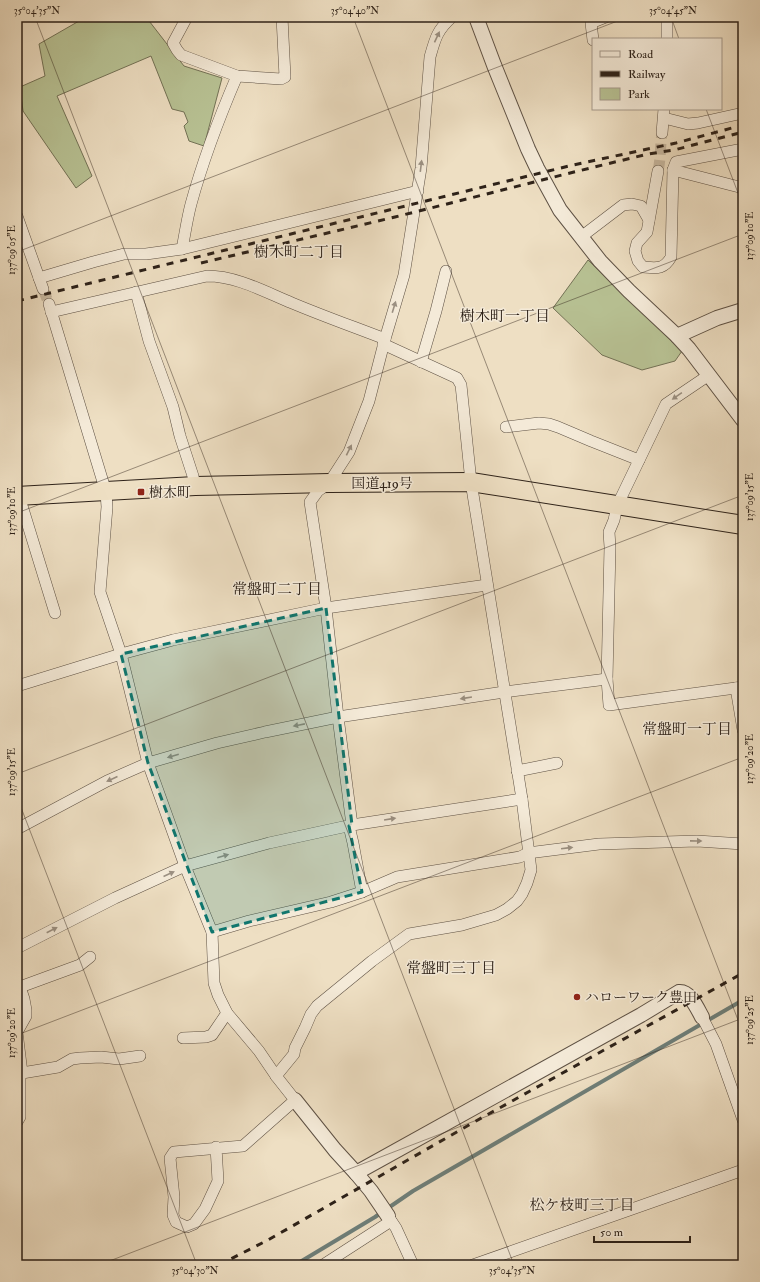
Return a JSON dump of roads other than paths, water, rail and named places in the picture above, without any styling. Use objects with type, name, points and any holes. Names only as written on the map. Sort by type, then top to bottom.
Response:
[{"type":"highway","name":"国道419号","points":[[18,496],[195,486],[471,482],[743,525]]},
{"type":"street","points":[[187,17],[173,43],[181,55],[236,76],[281,78],[285,77],[282,17]]},
{"type":"street","points":[[362,892],[350,826],[326,608],[310,502],[318,491],[329,483],[348,452],[369,401],[384,341],[404,275],[418,191],[425,127],[430,58],[435,40],[442,26],[452,17]]},
{"type":"street","points":[[476,17],[509,105],[537,168],[560,210],[600,261],[629,291],[677,336],[743,420]]},
{"type":"street","points":[[593,38],[591,23],[606,17]]},
{"type":"street","points":[[666,38],[667,17]]},
{"type":"street","points":[[182,249],[191,205],[206,155],[236,76]]},
{"type":"street","points":[[662,133],[664,114],[688,124],[743,113]]},
{"type":"street","points":[[658,171],[646,232],[637,243],[635,251],[638,261],[643,267],[662,267],[667,264],[671,257],[673,170],[676,162],[743,149]]},
{"type":"street","points":[[673,170],[743,188]]},
{"type":"street","points":[[17,216],[41,284],[93,262],[124,254],[146,254],[182,249],[418,191]]},
{"type":"street","points":[[581,237],[623,205],[632,204],[642,206],[649,220]]},
{"type":"street","points":[[421,362],[446,271]]},
{"type":"street","points":[[276,1076],[294,1054],[295,1048],[311,1014],[317,1006],[372,961],[409,934],[462,924],[496,915],[507,910],[522,894],[528,883],[531,870],[522,799],[471,482],[461,385],[457,378],[421,362],[384,341],[241,282],[218,276],[207,276],[136,292],[50,308],[106,492],[107,507],[100,592],[121,654],[148,763],[185,866],[212,932],[214,983],[218,995],[227,1013],[259,1051],[276,1076],[335,1150],[371,1191],[389,1218],[413,1265]]},
{"type":"street","points":[[136,292],[149,341],[173,407],[195,486]]},
{"type":"street","points":[[677,336],[717,318],[743,310]]},
{"type":"street","points":[[709,375],[666,404],[617,506],[608,535],[610,546],[607,679],[609,705],[740,687],[743,730]]},
{"type":"street","points":[[506,428],[539,423],[549,424],[639,460]]},
{"type":"street","points":[[18,496],[55,613]]},
{"type":"street","points":[[17,686],[121,654],[173,640],[326,608],[487,585]]},
{"type":"street","points":[[17,829],[107,781],[148,763],[217,743],[338,717],[504,692],[607,679]]},
{"type":"street","points":[[517,771],[557,763]]},
{"type":"street","points":[[17,948],[115,898],[185,866],[269,843],[350,826],[522,799]]},
{"type":"street","points":[[212,932],[249,921],[331,902],[362,892],[397,876],[520,857],[528,853],[599,844],[697,841],[743,844]]},
{"type":"street","points":[[17,1122],[20,1117],[20,1077],[22,1072],[17,1032],[26,1016],[24,999],[18,985],[80,964],[90,957]]},
{"type":"street","points":[[356,1173],[641,1015],[679,992],[685,992],[689,996],[716,1044],[743,1120]]},
{"type":"street","points":[[183,1038],[206,1038],[212,1035],[227,1013]]},
{"type":"street","points":[[22,1072],[58,1067],[72,1059],[101,1057],[119,1059],[140,1056]]},
{"type":"street","points":[[216,1147],[218,1181],[205,1209],[194,1224],[187,1227],[176,1222],[173,1216],[174,1197],[170,1158],[174,1152],[216,1147],[243,1146],[295,1100]]},
{"type":"street","points":[[473,1265],[743,1170]]},
{"type":"street","points":[[323,1265],[389,1218]]},
{"type":"waterway","points":[[295,1265],[375,1217],[413,1191],[743,1000]]},
{"type":"tunnel","points":[[658,171],[662,133]]},
{"type":"tunnel","points":[[43,289],[49,304]]},
{"type":"railway","points":[[17,301],[573,165],[676,143],[743,125]]},
{"type":"railway","points":[[201,263],[395,217],[648,154],[674,150],[743,132]]},
{"type":"railway","points":[[219,1265],[268,1240],[476,1121],[743,973]]},
{"type":"place","name":"樹木町","points":[[141,492]]},
{"type":"place","name":"ハローワーク豊田","points":[[577,997]]},
{"type":"district","name":"樹木町二丁目","points":[[299,252]]},
{"type":"district","name":"樹木町一丁目","points":[[505,316]]},
{"type":"district","name":"常盤町二丁目","points":[[277,589]]},
{"type":"district","name":"常盤町一丁目","points":[[687,729]]},
{"type":"district","name":"常盤町三丁目","points":[[451,968]]},
{"type":"district","name":"松ケ枝町三丁目","points":[[582,1205]]}]
